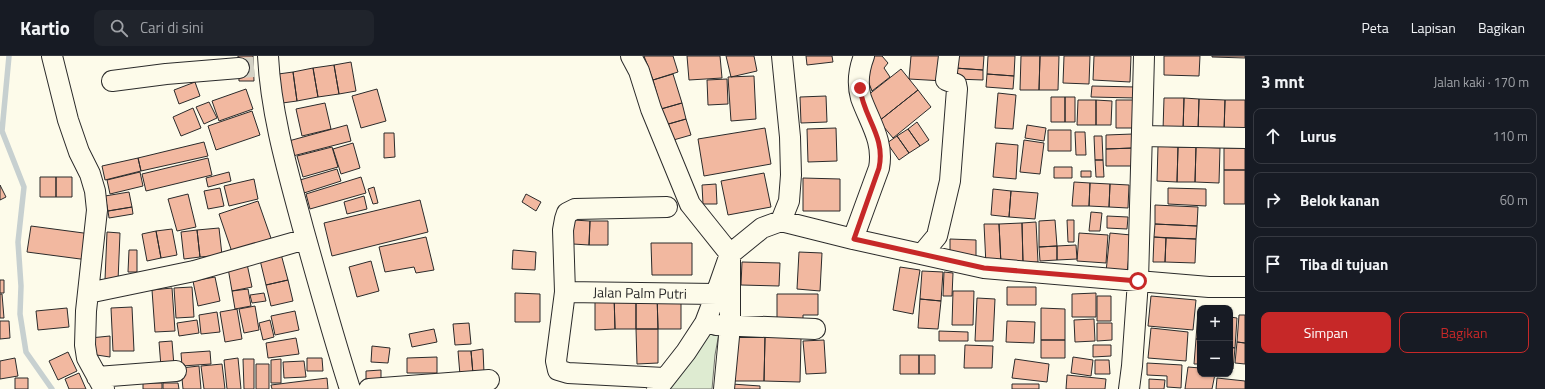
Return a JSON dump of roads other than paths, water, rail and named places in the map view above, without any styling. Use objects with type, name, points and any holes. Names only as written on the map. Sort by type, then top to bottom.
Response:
[{"type":"street","points":[[52,56],[68,120],[79,152],[90,174],[95,191],[97,210],[88,293],[85,345],[87,358],[100,383],[176,371]]},
{"type":"street","points":[[631,56],[639,71],[652,109],[690,204],[730,254],[730,326],[724,389]]},
{"type":"street","points":[[781,221],[789,201],[791,175],[790,137],[782,56]]},
{"type":"street","points":[[854,239],[881,159],[880,144],[861,97],[859,77],[860,66],[864,56]]},
{"type":"street","points":[[922,254],[936,236],[950,181],[957,89],[956,84],[946,80],[949,56]]},
{"type":"street","points":[[1129,389],[1138,281],[1144,56]]},
{"type":"street","points":[[112,82],[257,65],[270,84],[276,122],[306,239],[350,389]]},
{"type":"street","points":[[1142,136],[1245,138]]},
{"type":"street","points":[[667,207],[575,209],[567,213],[563,230],[565,292],[556,361],[558,370],[660,384],[686,352],[705,323],[730,254],[762,228],[781,221],[984,268],[1209,287],[1245,287]]},
{"type":"street","points":[[88,293],[194,271],[306,239]]},
{"type":"street","name":"Jalan Palm Putri","points":[[565,292],[716,294]]},
{"type":"street","points":[[705,323],[730,326],[815,329]]},
{"type":"street","points":[[369,389],[489,380]]},
{"type":"waterway","points":[[9,56],[2,131],[24,187],[18,242],[21,286],[20,314],[26,352],[52,389]]},
{"type":"tunnel","points":[[239,68],[254,67]]}]
